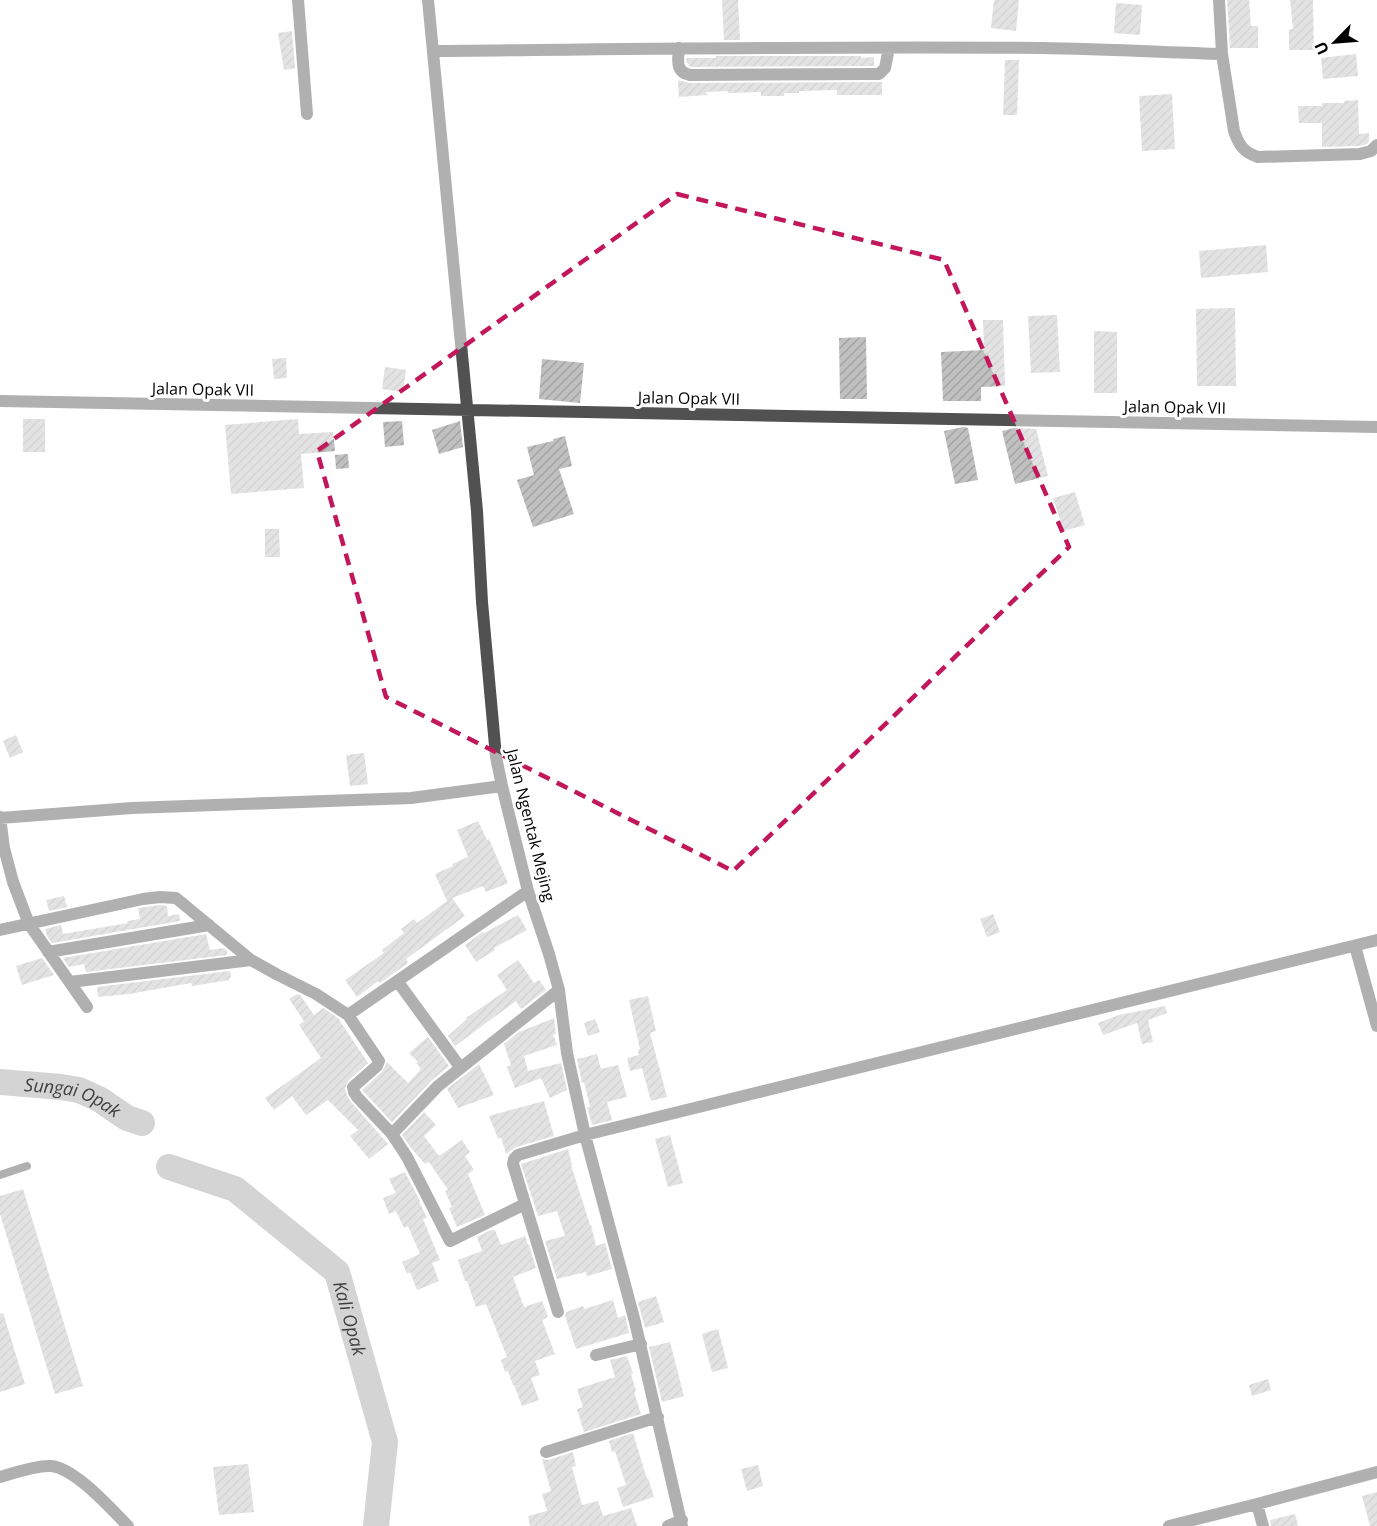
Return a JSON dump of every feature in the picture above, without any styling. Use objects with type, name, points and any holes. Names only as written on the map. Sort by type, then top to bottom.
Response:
[{"type":"street","points":[[298,0],[307,114]]},
{"type":"street","name":"Jalan Ngentak Mejing","points":[[428,0],[477,511],[489,696],[496,757],[528,891],[559,990],[567,1053],[585,1135],[640,1344],[682,1523]]},
{"type":"street","points":[[1219,0],[1222,54],[1234,131],[1249,154],[1258,157],[1360,154],[1377,145]]},
{"type":"street","points":[[679,48],[680,71],[690,75],[879,74],[885,69],[889,48]]},
{"type":"street","points":[[434,51],[1042,48],[1222,54]]},
{"type":"street","name":"Jalan Opak VII","points":[[0,401],[1377,427]]},
{"type":"street","points":[[87,1007],[29,924],[13,882],[4,848],[0,818],[132,807],[411,798],[502,786]]},
{"type":"street","points":[[348,1015],[528,891]]},
{"type":"street","points":[[0,930],[144,899],[176,898],[251,960],[316,994],[348,1015],[379,1061],[377,1066],[353,1087],[354,1092],[392,1134],[407,1157],[450,1241],[525,1204]]},
{"type":"street","points":[[48,952],[209,925]]},
{"type":"street","points":[[558,1312],[513,1164],[515,1157],[523,1153],[585,1135],[1377,940]]},
{"type":"street","points":[[1356,946],[1377,1026]]},
{"type":"street","points":[[70,982],[251,960]]},
{"type":"street","points":[[398,982],[460,1067]]},
{"type":"street","points":[[392,1134],[438,1086],[460,1067],[559,990]]},
{"type":"street","points":[[596,1355],[640,1344]]},
{"type":"street","points":[[546,1452],[658,1417]]},
{"type":"street","points":[[0,1477],[40,1467],[60,1468],[82,1482],[128,1526]]},
{"type":"street","points":[[1169,1526],[1377,1472]]},
{"type":"street","points":[[1257,1504],[1263,1526]]},
{"type":"street","points":[[668,1526],[682,1523]]},
{"type":"lane","points":[[0,1175],[27,1166]]},
{"type":"highlighted area","points":[[677,194],[944,260],[1069,547],[733,871],[386,697],[317,451]]},
{"type":"building","points":[[722,0],[738,0],[740,40],[724,40]]},
{"type":"building","points":[[994,0],[1019,0],[1016,31],[991,28]]},
{"type":"building","points":[[1227,0],[1249,0],[1251,26],[1258,26],[1258,48],[1230,48]]},
{"type":"building","points":[[1290,0],[1313,0],[1314,50],[1289,50],[1289,29],[1293,29]]},
{"type":"building","points":[[1116,3],[1142,5],[1140,35],[1114,33]]},
{"type":"building","points":[[292,31],[295,68],[284,70],[278,33]]},
{"type":"building","points":[[1356,54],[1358,76],[1323,79],[1321,58]]},
{"type":"building","points":[[716,56],[861,56],[861,58],[874,57],[874,66],[691,67],[686,58],[716,58]]},
{"type":"building","points":[[1005,60],[1019,60],[1017,115],[1003,115]]},
{"type":"building","points":[[678,80],[690,83],[882,82],[882,95],[837,95],[837,90],[799,91],[799,93],[784,93],[784,96],[761,96],[761,92],[728,93],[728,91],[679,97]]},
{"type":"building","points":[[1172,94],[1175,149],[1142,151],[1139,96]]},
{"type":"building","points":[[1358,100],[1359,134],[1369,133],[1367,144],[1322,147],[1322,123],[1299,123],[1298,106],[1322,106],[1322,103],[1344,103],[1344,101]]},
{"type":"building","points":[[1266,245],[1268,272],[1201,278],[1199,251]]},
{"type":"building","points":[[1235,308],[1236,386],[1197,386],[1196,309]]},
{"type":"building","points":[[1057,315],[1060,372],[1031,373],[1028,316]]},
{"type":"building","points":[[983,320],[1003,320],[1005,386],[981,387],[981,401],[943,401],[941,352],[984,350]]},
{"type":"building","points":[[1094,331],[1117,332],[1117,393],[1094,393]]},
{"type":"building","points":[[866,337],[867,399],[840,399],[839,338]]},
{"type":"building","points":[[286,358],[287,378],[274,379],[272,359]]},
{"type":"building","points":[[542,359],[584,363],[580,403],[539,399]]},
{"type":"building","points":[[385,367],[406,370],[403,392],[382,389]]},
{"type":"building","points":[[23,419],[45,419],[45,452],[23,452]]},
{"type":"building","points":[[298,419],[299,434],[333,432],[335,451],[301,454],[304,488],[231,494],[225,425]]},
{"type":"building","points":[[402,421],[404,445],[385,447],[383,422]]},
{"type":"building","points":[[460,421],[463,447],[439,454],[432,430]]},
{"type":"building","points":[[968,428],[978,480],[955,484],[944,431]]},
{"type":"building","points":[[1014,428],[1036,429],[1048,476],[1015,484],[1002,431]]},
{"type":"building","points":[[565,436],[572,466],[559,469],[574,514],[533,527],[517,480],[534,475],[527,447]]},
{"type":"building","points":[[348,454],[349,468],[336,469],[335,455]]},
{"type":"building","points":[[1075,492],[1085,525],[1064,531],[1053,498]]},
{"type":"building","points":[[265,529],[279,529],[280,557],[265,557]]},
{"type":"building","points":[[16,735],[23,752],[10,758],[3,741]]},
{"type":"building","points":[[364,753],[368,784],[350,786],[346,755]]},
{"type":"building","points":[[478,821],[487,840],[489,839],[508,883],[486,892],[483,886],[452,898],[465,916],[406,959],[408,963],[357,997],[345,980],[384,953],[382,950],[404,933],[401,929],[414,919],[417,923],[447,901],[435,874],[468,857],[457,830]]},
{"type":"building","points":[[64,896],[67,907],[49,911],[46,900]]},
{"type":"building","points":[[167,906],[168,916],[179,914],[180,921],[52,943],[45,929],[61,925],[63,934],[128,923],[127,921],[140,919],[138,908]]},
{"type":"building","points":[[993,914],[1000,932],[987,937],[980,919]]},
{"type":"building","points":[[518,915],[527,930],[494,948],[495,950],[476,962],[465,945],[483,932]]},
{"type":"building","points":[[206,934],[210,950],[223,948],[227,951],[227,955],[86,972],[84,964],[69,967],[63,958]]},
{"type":"building","points":[[42,958],[54,975],[22,985],[16,966]]},
{"type":"building","points":[[518,960],[534,983],[539,980],[546,990],[521,1009],[516,1001],[455,1046],[448,1036],[466,1018],[507,990],[497,975]]},
{"type":"building","points":[[230,971],[229,980],[192,986],[191,983],[98,997],[97,987]]},
{"type":"building","points":[[297,994],[301,996],[314,1015],[323,1008],[338,1018],[368,1063],[348,1081],[345,1088],[351,1102],[388,1144],[369,1159],[350,1136],[358,1130],[328,1100],[306,1115],[292,1096],[274,1110],[265,1098],[321,1058],[299,1025],[304,1021],[289,999]]},
{"type":"building","points":[[648,996],[656,1031],[650,1033],[667,1097],[651,1101],[642,1068],[630,1071],[627,1058],[639,1055],[638,1050],[640,1049],[629,1000]]},
{"type":"building","points":[[1165,1006],[1167,1013],[1148,1020],[1153,1042],[1142,1044],[1137,1023],[1103,1035],[1098,1023],[1119,1015]]},
{"type":"building","points":[[554,1018],[556,1034],[553,1035],[557,1045],[524,1056],[528,1071],[561,1063],[567,1090],[550,1098],[541,1078],[515,1088],[507,1067],[511,1065],[504,1044],[519,1032]]},
{"type":"building","points":[[595,1019],[600,1032],[588,1036],[584,1023]]},
{"type":"building","points":[[428,1037],[449,1066],[432,1080],[392,1122],[362,1090],[382,1072],[387,1062],[408,1083],[421,1069],[409,1053]]},
{"type":"building","points":[[597,1054],[601,1069],[618,1065],[627,1097],[607,1102],[612,1120],[592,1125],[587,1107],[590,1107],[577,1059]]},
{"type":"building","points":[[479,1064],[494,1095],[458,1108],[447,1089]]},
{"type":"building","points":[[544,1101],[554,1136],[516,1147],[506,1154],[501,1137],[498,1139],[489,1116]]},
{"type":"building","points":[[424,1112],[436,1125],[424,1136],[439,1156],[462,1140],[470,1152],[465,1156],[474,1170],[468,1174],[485,1215],[457,1227],[449,1208],[452,1207],[445,1191],[448,1190],[429,1162],[425,1164],[402,1135]]},
{"type":"building","points":[[670,1135],[683,1183],[668,1187],[655,1139]]},
{"type":"building","points":[[568,1149],[596,1246],[605,1243],[612,1269],[587,1276],[586,1272],[557,1279],[545,1241],[565,1236],[557,1211],[538,1216],[521,1164]]},
{"type":"building","points":[[405,1172],[427,1218],[423,1219],[440,1260],[432,1263],[439,1281],[417,1290],[410,1272],[407,1274],[402,1262],[420,1254],[408,1226],[404,1228],[396,1211],[389,1214],[383,1198],[396,1193],[389,1179]]},
{"type":"building","points":[[23,1189],[83,1386],[55,1394],[0,1214],[0,1196]]},
{"type":"building","points":[[495,1230],[501,1245],[525,1236],[536,1268],[513,1277],[524,1307],[542,1301],[548,1317],[542,1320],[555,1354],[535,1361],[540,1375],[531,1378],[539,1400],[522,1406],[508,1371],[505,1372],[501,1360],[507,1357],[486,1304],[476,1307],[458,1260],[482,1251],[477,1237]]},
{"type":"building","points":[[656,1296],[664,1322],[645,1328],[638,1302]]},
{"type":"building","points":[[613,1300],[618,1318],[625,1315],[629,1333],[576,1349],[565,1316],[566,1312]]},
{"type":"building","points":[[3,1313],[25,1384],[0,1392],[0,1314]]},
{"type":"building","points":[[718,1329],[728,1368],[712,1372],[702,1334]]},
{"type":"building","points":[[670,1342],[684,1396],[662,1402],[649,1347]]},
{"type":"building","points":[[627,1356],[633,1373],[631,1374],[636,1391],[634,1392],[641,1414],[584,1432],[577,1409],[583,1407],[577,1389],[615,1377],[610,1360]]},
{"type":"building","points":[[1268,1379],[1271,1390],[1252,1396],[1249,1385]]},
{"type":"building","points":[[633,1433],[654,1497],[623,1507],[617,1488],[626,1485],[615,1451],[612,1452],[609,1441]]},
{"type":"building","points":[[573,1452],[576,1466],[572,1467],[582,1505],[598,1501],[603,1516],[631,1508],[637,1526],[530,1526],[528,1516],[547,1511],[542,1494],[551,1491],[542,1459],[548,1460]]},
{"type":"building","points":[[248,1464],[254,1512],[219,1515],[213,1467]]},
{"type":"building","points":[[758,1465],[763,1486],[747,1491],[741,1469]]},
{"type":"building","points":[[1377,1492],[1377,1526],[1370,1526],[1362,1496]]},
{"type":"building","points":[[1295,1514],[1298,1526],[1271,1526],[1270,1520]]},
{"type":"waterway","name":"Sungai Opak","points":[[0,1082],[79,1090],[99,1099],[127,1118],[142,1123]]},
{"type":"waterway","name":"Kali Opak","points":[[169,1167],[235,1189],[337,1272],[385,1442],[376,1526]]}]
